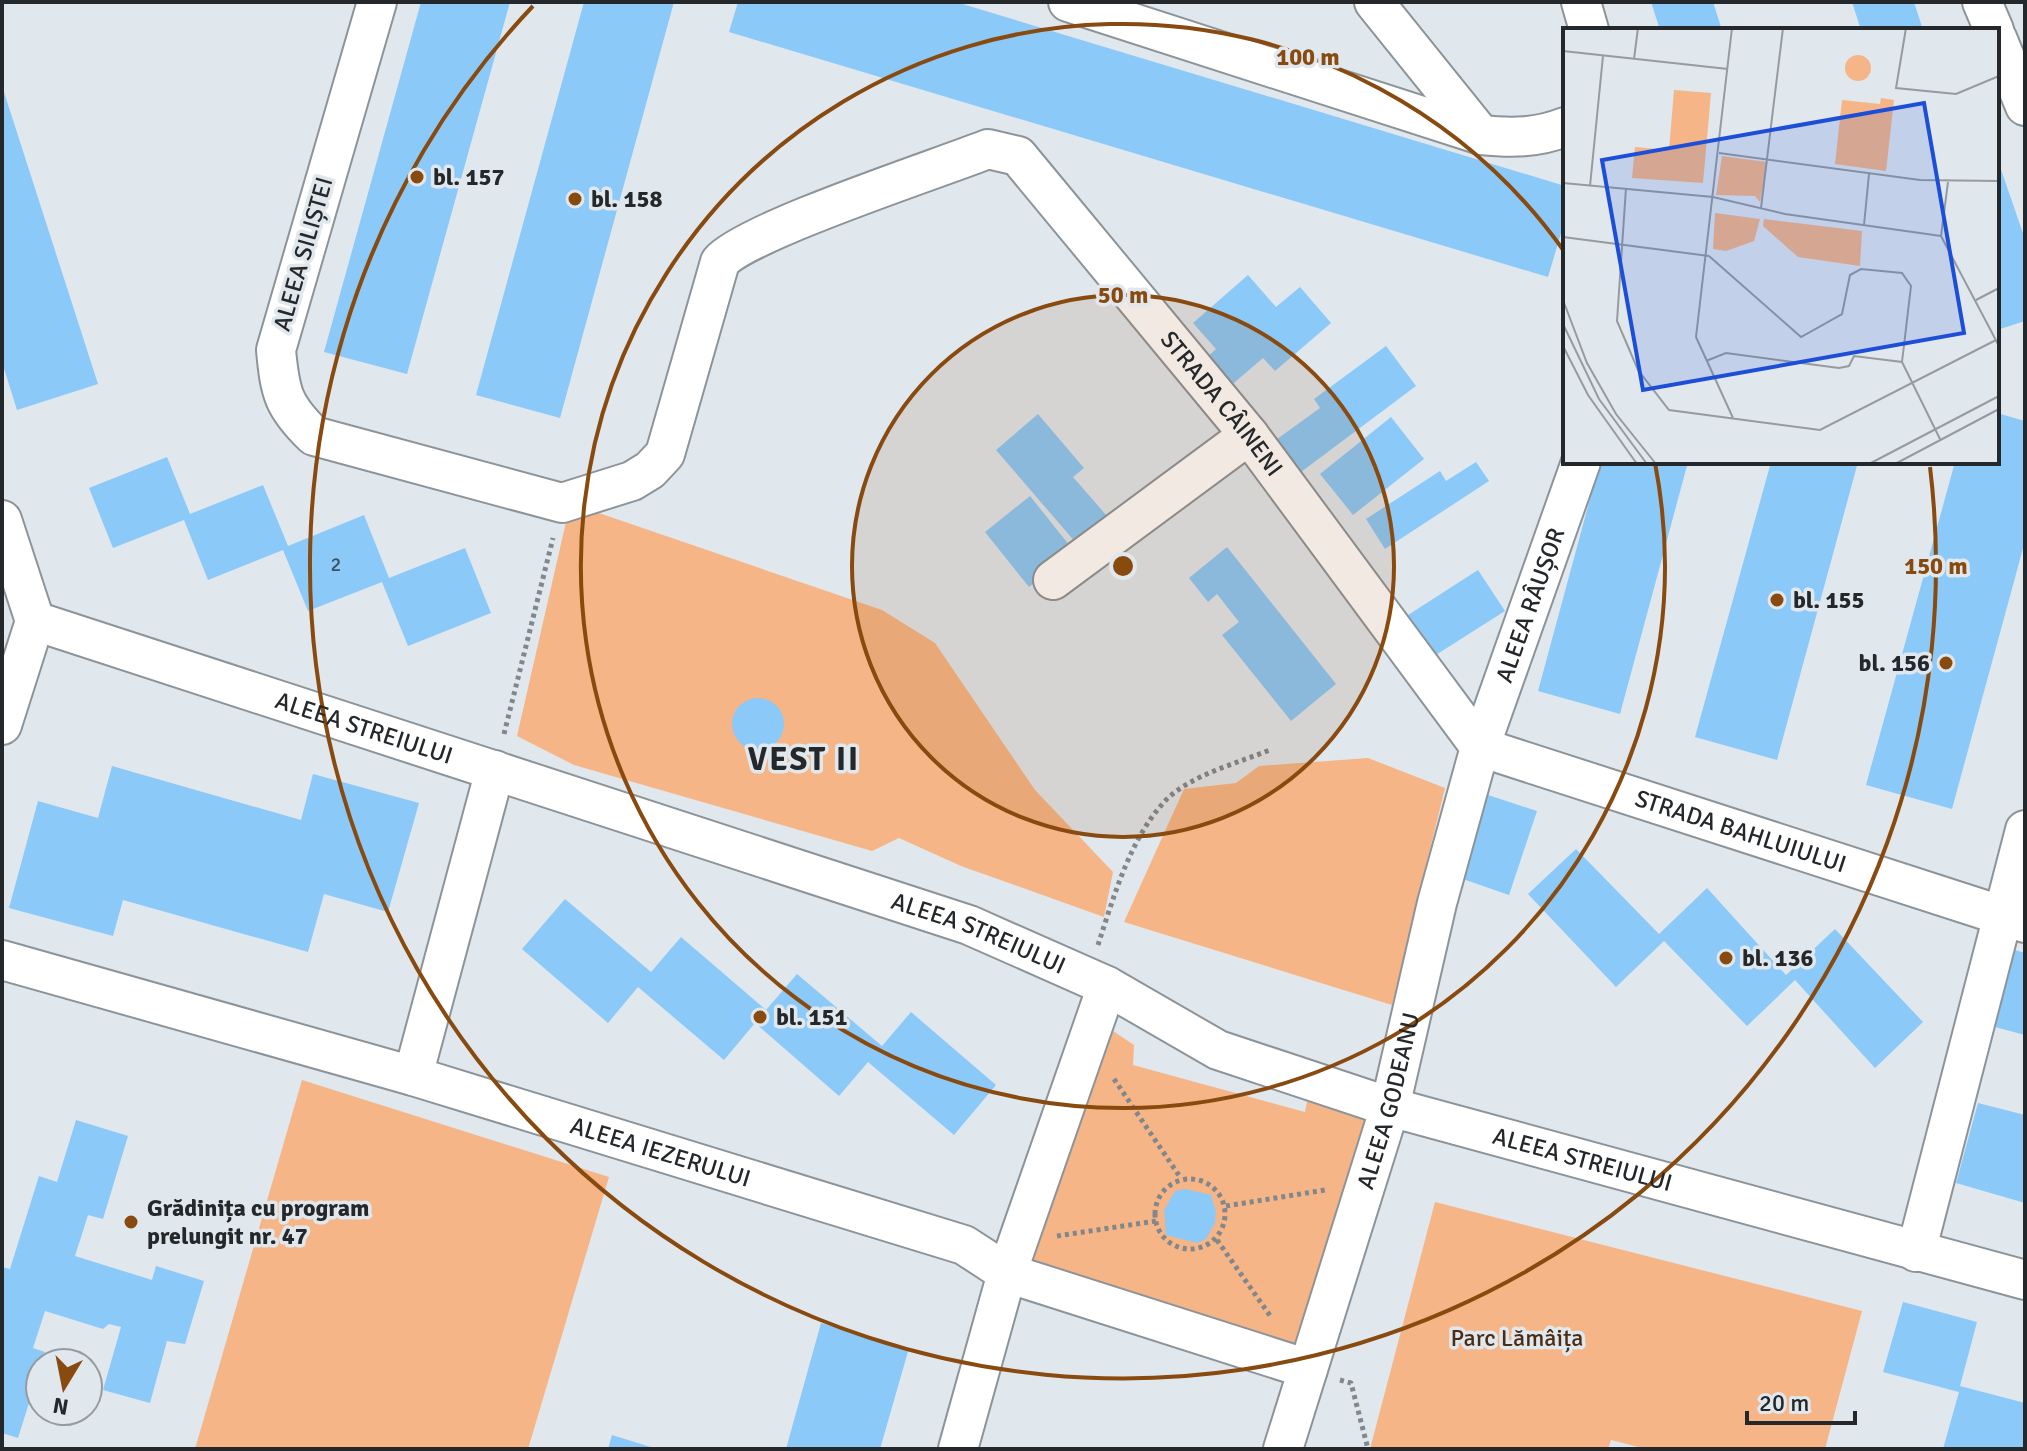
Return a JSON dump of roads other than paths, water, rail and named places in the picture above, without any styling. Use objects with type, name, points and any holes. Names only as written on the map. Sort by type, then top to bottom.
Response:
[{"type":"street","name":"ALEEA SILIȘTEI","points":[[377,2],[276,350],[279,382],[291,413],[314,436],[562,503],[632,481],[650,470],[665,454],[687,378]]},
{"type":"street","points":[[1068,2],[1481,135],[1513,138],[1544,135],[1563,128]]},
{"type":"street","points":[[1374,2],[1481,135]]},
{"type":"street","points":[[1581,2],[1588,28]]},
{"type":"street","points":[[1982,2],[1993,28]]},
{"type":"street","points":[[1999,43],[2025,106]]},
{"type":"street","name":"STRADA CÂINENI","points":[[687,378],[720,262],[727,253],[785,226],[988,149],[1018,156],[1249,435],[1480,747]]},
{"type":"street","points":[[1053,580],[1249,435]]},
{"type":"street","name":"ALEEA RÂUȘOR","points":[[1480,747],[1580,464]]},
{"type":"street","points":[[2,520],[35,621],[2,725]]},
{"type":"street","name":"ALEEA STREIULUI","points":[[35,621],[969,925],[1097,981],[1218,1050],[1390,1107],[2025,1280]]},
{"type":"street","name":"STRADA BAHLUIULUI","points":[[1480,747],[2014,920]]},
{"type":"street","name":"ALEEA GODEANU","points":[[1283,1449],[1390,1107],[1437,903],[1480,747]]},
{"type":"street","points":[[413,1076],[495,770]]},
{"type":"street","points":[[1916,1252],[2014,920],[2025,830]]},
{"type":"street","name":"ALEEA IEZERULUI","points":[[2,960],[413,1076],[1012,1258],[1308,1369]]},
{"type":"street","points":[[958,1449],[1012,1258],[1089,1041],[1097,981]]},
{"type":"place","name":"bl. 157","points":[[417,177]]},
{"type":"place","name":"bl. 158","points":[[575,199]]},
{"type":"place","name":"bl. 155","points":[[1777,600]]},
{"type":"place","name":"bl. 156","points":[[1946,663]]},
{"type":"place","name":"bl. 136","points":[[1726,958]]},
{"type":"place","name":"bl. 151","points":[[760,1017]]},
{"type":"place","name":"Grădinița cu program prelungit nr. 47","points":[[131,1222]]},
{"type":"district","name":"VEST II","points":[[804,759]]},
{"type":"park label","name":"Parc Lămâița","points":[[1517,1338]]}]
